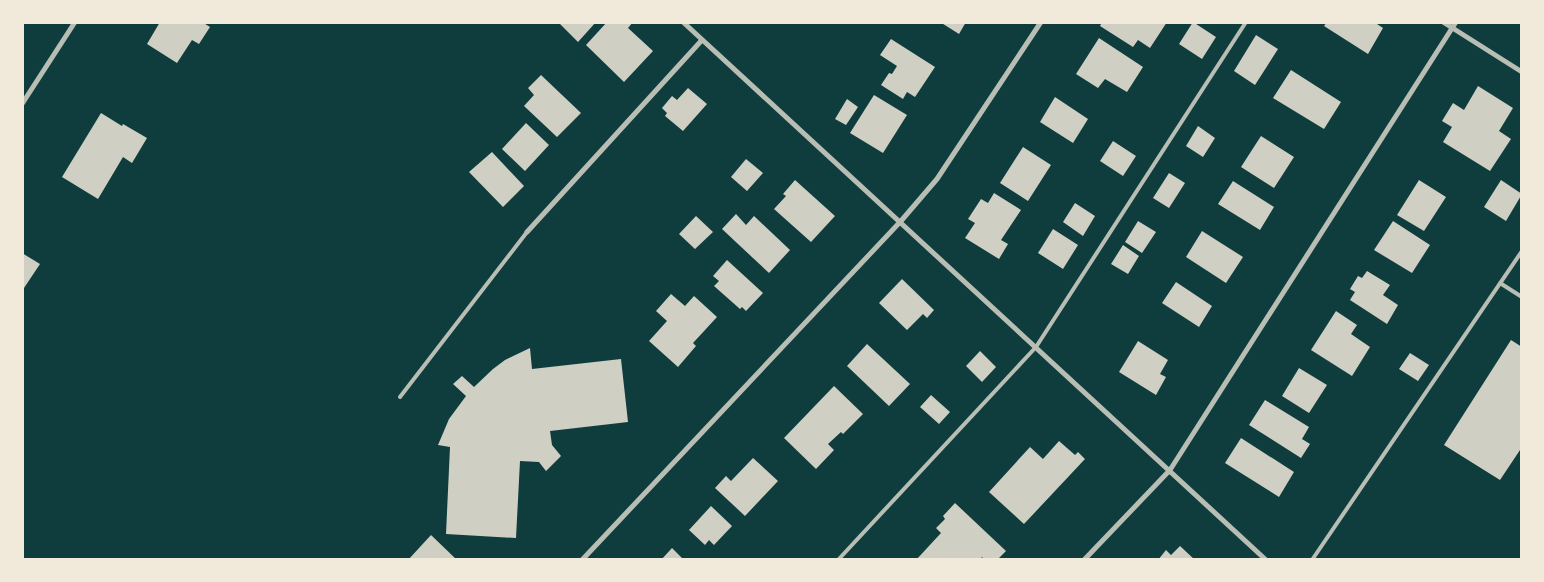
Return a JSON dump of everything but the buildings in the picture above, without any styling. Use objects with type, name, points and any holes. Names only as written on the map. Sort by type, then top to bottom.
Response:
[{"type":"street","points":[[22,104],[75,22]]},
{"type":"street","points":[[683,22],[901,221],[1266,560]]},
{"type":"street","points":[[582,560],[901,221],[937,179],[1041,22]]},
{"type":"street","points":[[1443,22],[1522,72]]},
{"type":"street","points":[[1084,560],[1170,470],[1456,22]]},
{"type":"street","points":[[527,232],[702,40]]},
{"type":"lane","points":[[838,560],[1036,347],[1246,22]]},
{"type":"lane","points":[[400,397],[527,232]]},
{"type":"lane","points":[[1312,560],[1522,251]]},
{"type":"lane","points":[[1500,282],[1522,297]]}]
